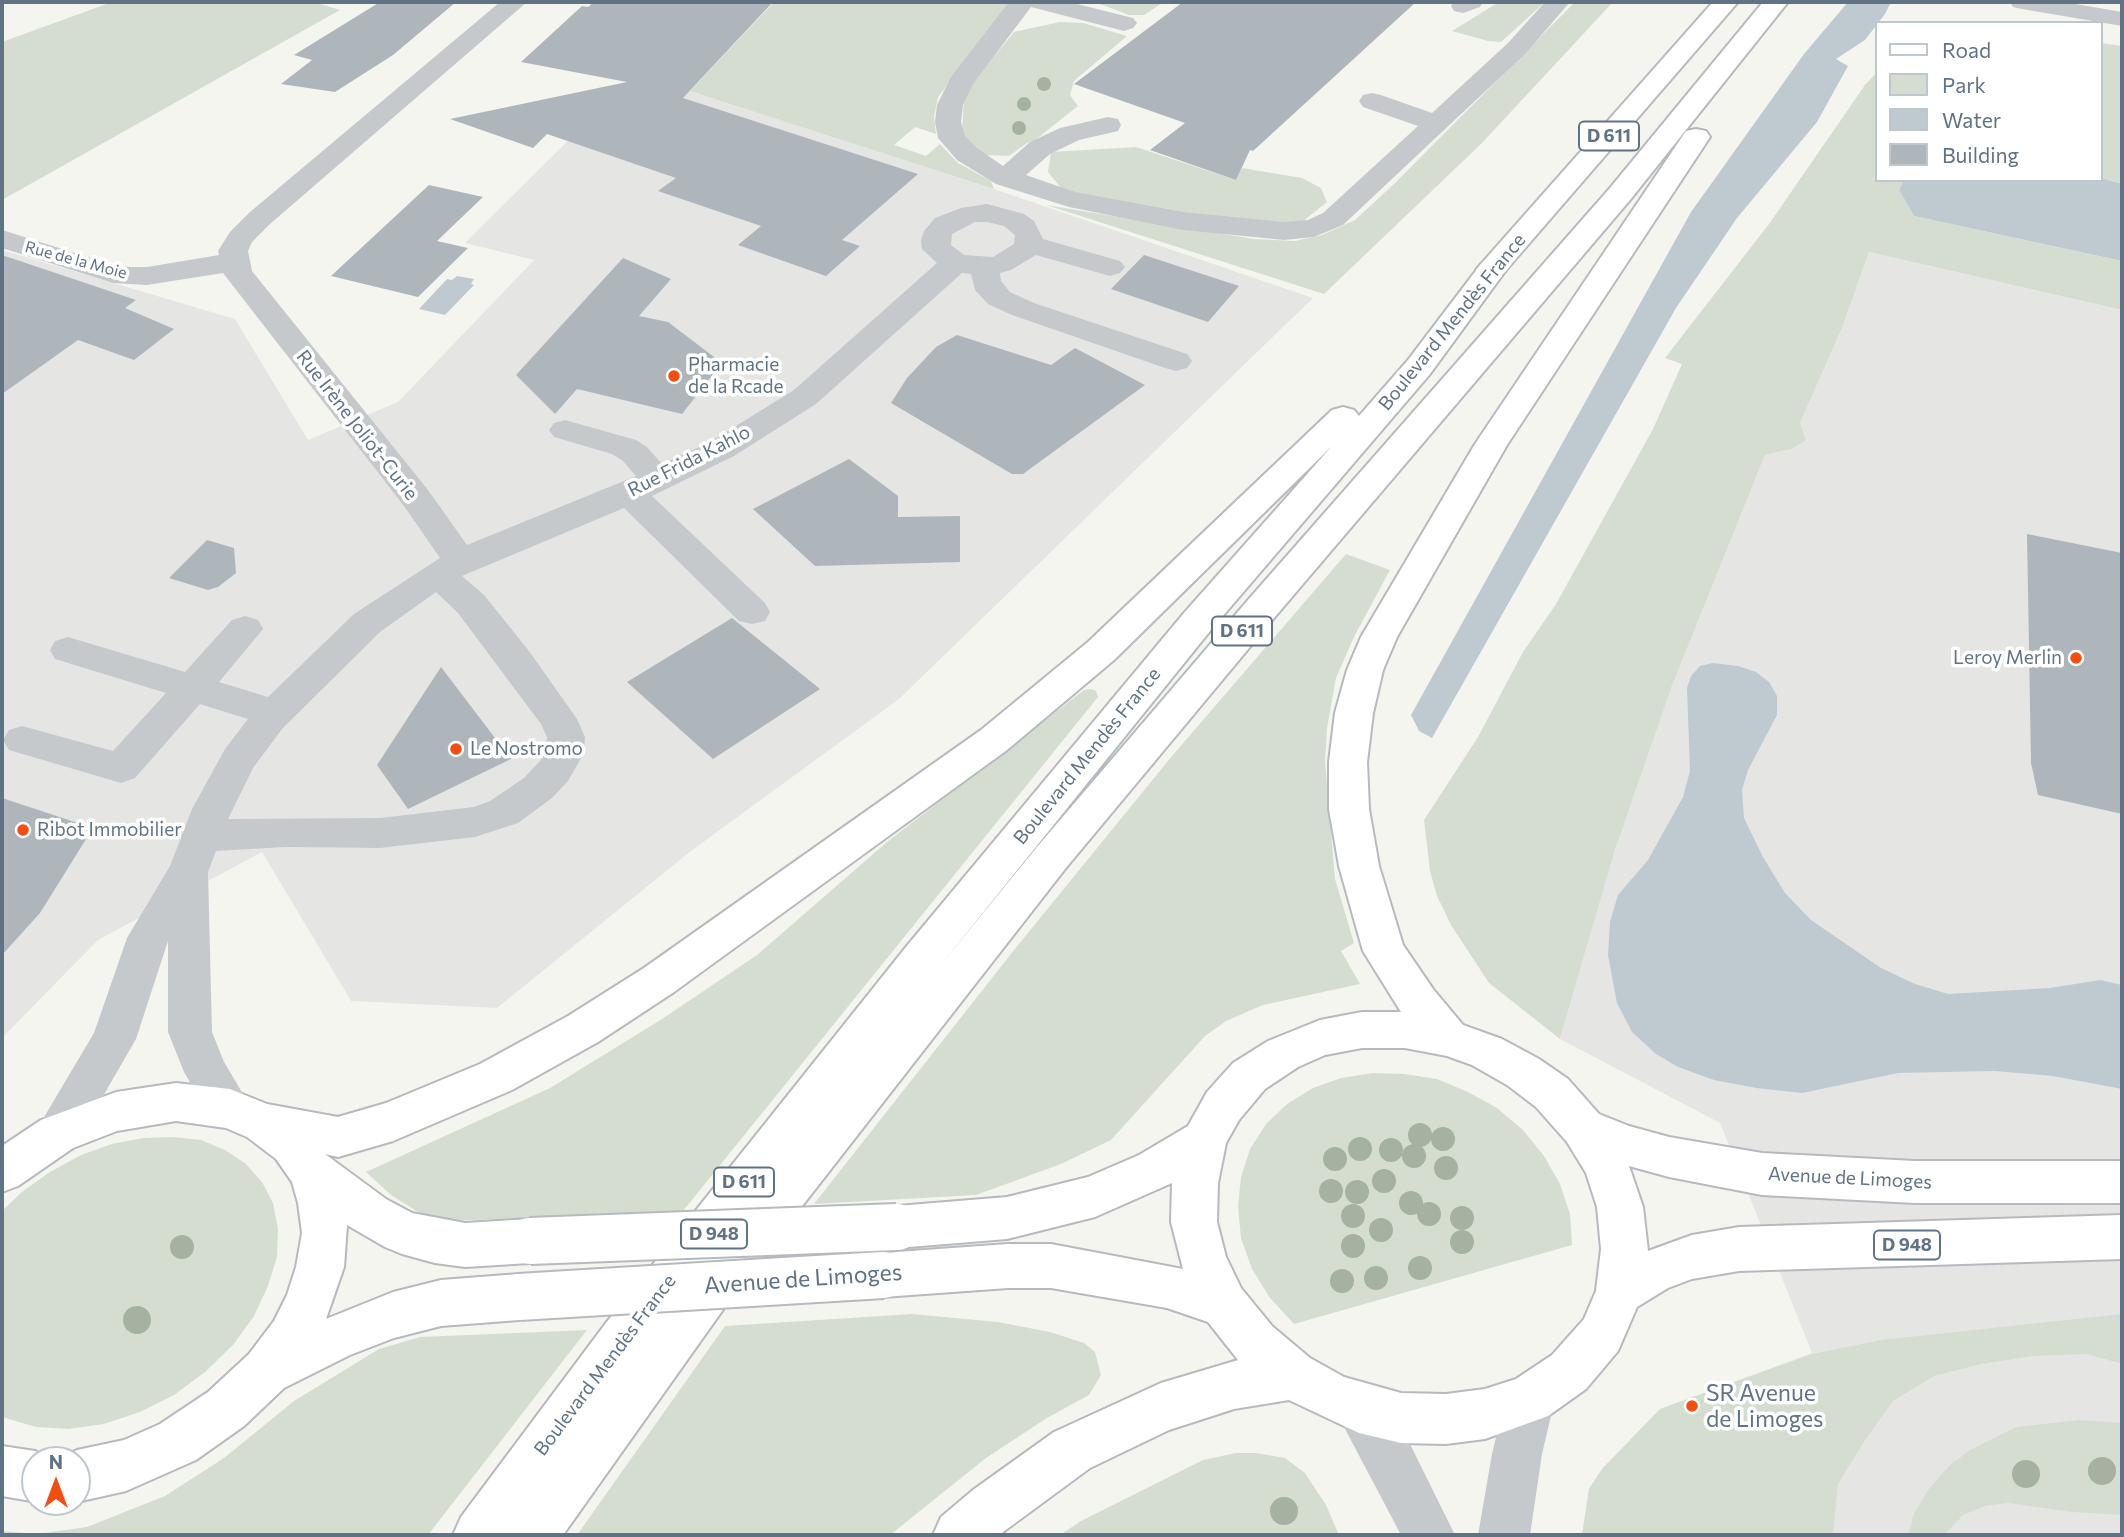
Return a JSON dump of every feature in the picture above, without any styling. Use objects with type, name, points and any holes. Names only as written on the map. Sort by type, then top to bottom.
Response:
[{"type":"main road","name":"Boulevard Mendès France","points":[[479,1535],[631,1328],[912,969],[1197,622],[1419,367],[1491,270],[1726,2]]},
{"type":"main road","name":"Boulevard Mendès France","points":[[531,1535],[722,1271],[1051,858],[1620,194],[1776,2]]},
{"type":"main road","points":[[1448,1038],[1418,1002],[1384,951],[1359,866],[1349,809],[1348,762],[1354,713],[1365,670],[1379,638],[1491,444],[1651,202],[1794,2]]},
{"type":"main road","points":[[2,1171],[57,1134],[116,1112],[176,1102],[338,1137],[393,1121],[496,1077],[583,1029],[659,980],[994,740],[1101,651],[1289,472],[1491,270]]},
{"type":"main road","points":[[1362,1030],[1405,1030],[1448,1038],[1488,1052],[1524,1072],[1552,1093],[1583,1128],[1606,1166],[1620,1207],[1625,1249],[1620,1291],[1601,1335],[1569,1372],[1530,1399],[1485,1414],[1447,1419],[1401,1418],[1359,1408],[1293,1375],[1255,1343],[1224,1304],[1203,1260],[1194,1222],[1195,1183],[1204,1140],[1223,1106],[1250,1076],[1283,1054],[1320,1038],[1362,1030]]},
{"type":"main road","points":[[91,1473],[126,1465],[178,1442],[226,1409],[266,1371],[291,1337],[309,1302],[320,1267],[325,1233],[321,1203],[312,1174],[292,1145],[247,1116]]},
{"type":"main road","name":"Avenue de Limoges","points":[[1583,1128],[1625,1145],[1669,1157],[1762,1174],[1915,1182],[2122,1182]]},
{"type":"main road","name":"D 948","points":[[312,1174],[370,1214],[402,1232],[435,1241],[465,1245],[897,1227],[1007,1218],[1054,1208],[1107,1191],[1155,1169],[1204,1140]]},
{"type":"main road","name":"D 948","points":[[1620,1291],[1652,1272],[1692,1257],[1739,1249],[2122,1237]]},
{"type":"main road","name":"Avenue de Limoges","points":[[266,1371],[333,1339],[393,1315],[441,1303],[519,1297],[1008,1266],[1051,1266],[1167,1286],[1224,1304]]},
{"type":"main road","points":[[959,1535],[991,1508],[1072,1450],[1161,1408],[1234,1385],[1293,1375]]},
{"type":"main road","points":[[2,1471],[21,1477]]},
{"type":"street","points":[[233,262],[233,251],[240,239],[260,218],[515,2]]},
{"type":"street","points":[[1022,2],[960,83],[949,114],[952,138],[986,168],[1017,182],[1107,207],[1183,221],[1284,232],[1314,228],[1333,219],[1517,48],[1558,2]]},
{"type":"street","points":[[1040,2],[1124,23]]},
{"type":"street","points":[[2022,2],[2122,19]]},
{"type":"street","points":[[1372,101],[1436,123]]},
{"type":"street","points":[[1001,215],[1017,182],[1040,148],[1070,134],[1108,125]]},
{"type":"street","points":[[1110,267],[1029,244],[1029,235],[1024,227],[1001,215],[986,213],[964,216],[945,223],[937,232],[935,240],[937,249],[970,265],[999,298],[1023,309],[1176,361]]},
{"type":"street","name":"Rue de la Moie","points":[[2,239],[113,274],[130,276],[147,276],[233,262]]},
{"type":"street","name":"Rue Frida Kahlo","points":[[449,568],[643,486],[722,449],[805,397],[970,265],[1014,259],[1029,244]]},
{"type":"street","name":"Rue Irène Joliot-Curie","points":[[195,854],[285,832],[380,833],[475,822],[504,812],[538,788],[554,771],[565,753],[566,737],[558,719],[516,660],[471,604],[449,568],[416,498],[237,272],[233,262]]},
{"type":"street","points":[[565,430],[624,447],[635,454],[643,486],[752,612]]},
{"type":"street","points":[[57,1134],[114,1040],[148,938],[195,854],[212,809],[239,758],[299,686],[367,623],[449,568]]},
{"type":"street","points":[[22,740],[121,768],[245,629]]},
{"type":"street","points":[[68,650],[275,713]]},
{"type":"street","points":[[195,854],[190,1032],[206,1072],[247,1116]]},
{"type":"street","points":[[1504,1535],[1517,1454],[1530,1399]]},
{"type":"street","points":[[1359,1408],[1391,1460],[1429,1535]]},
{"type":"shaded area","points":[[636,73],[994,189],[1313,298],[899,699],[691,851],[497,1008],[351,1001],[262,852],[98,940],[2,1038],[2,250],[235,319],[308,440],[398,402],[534,260],[465,243]]},
{"type":"shaded area","points":[[1869,252],[2122,310],[2122,1535],[1582,1535],[1589,1489],[1602,1469],[1660,1409],[1812,1353],[1720,1123],[1560,1039],[1615,850],[1672,686],[1765,455],[1792,449],[1800,423],[1842,328]]},
{"type":"green space","points":[[112,2],[314,2],[340,10],[2,200],[2,42]]},
{"type":"green space","points":[[774,2],[1011,2],[938,97],[934,117],[936,134],[915,127],[894,145],[926,156],[940,144],[958,163],[991,181],[994,189],[690,91]]},
{"type":"green space","points":[[1095,2],[1164,2],[1144,15],[1129,15]]},
{"type":"green space","points":[[1499,2],[1545,2],[1501,42],[1452,31]]},
{"type":"green space","points":[[1575,2],[1613,2],[1482,143],[1324,294],[1046,205],[1254,239],[1295,241],[1322,235],[1355,220]]},
{"type":"green space","points":[[1060,22],[1083,23],[1127,36],[1074,81],[1070,95],[1078,106],[1035,140],[1009,156],[983,155],[971,146],[962,132],[964,100],[974,81],[1014,32]]},
{"type":"green space","points":[[2103,43],[2122,46],[2122,184],[2103,179]]},
{"type":"green space","points":[[1876,73],[1876,182],[1903,182],[1899,190],[1914,216],[2122,261],[2122,310],[1869,252],[1842,328],[1800,423],[1806,440],[1792,449],[1765,455],[1672,686],[1615,850],[1560,1039],[1489,983],[1451,925],[1437,896],[1430,871],[1424,820],[1478,737],[1523,652],[1556,604],[1653,429],[1682,364],[1665,358],[1769,224]]},
{"type":"green space","points":[[1136,147],[1236,180],[1242,168],[1302,178],[1321,188],[1327,202],[1302,222],[1276,224],[1140,208],[1090,198],[1061,188],[1048,172],[1051,152]]},
{"type":"green space","points":[[1346,554],[1390,570],[1354,637],[1336,678],[1327,728],[1325,762],[1335,879],[1354,943],[1341,951],[1360,984],[1263,1005],[1226,1021],[1205,1036],[1111,1140],[1061,1164],[976,1195],[814,1204],[1014,950],[1172,756]]},
{"type":"green space","points":[[1084,690],[1096,691],[1098,697],[683,1211],[450,1221],[418,1212],[391,1195],[366,1172],[550,1088],[662,1019],[757,955],[887,842]]},
{"type":"green space","points":[[1373,1073],[1437,1079],[1497,1108],[1523,1130],[1544,1156],[1560,1184],[1570,1214],[1572,1245],[1294,1324],[1270,1298],[1252,1269],[1241,1238],[1238,1207],[1241,1177],[1250,1149],[1266,1124],[1287,1104],[1313,1088],[1341,1078]]},
{"type":"green space","points":[[143,1138],[201,1140],[225,1150],[246,1164],[262,1182],[273,1203],[278,1229],[277,1257],[268,1286],[254,1316],[233,1345],[205,1372],[174,1395],[140,1412],[104,1424],[68,1429],[36,1427],[2,1417],[2,1211],[23,1191],[81,1155],[112,1144]]},
{"type":"green space","points":[[912,1314],[998,1322],[1050,1332],[1084,1343],[1095,1352],[1101,1375],[1089,1395],[1047,1418],[986,1458],[890,1535],[577,1535],[725,1326]]},
{"type":"green space","points":[[2122,1314],[2122,1364],[2087,1354],[2034,1356],[1981,1364],[1934,1376],[1893,1401],[1838,1484],[1833,1535],[1582,1535],[1589,1489],[1602,1469],[1660,1409],[1812,1354],[1881,1340]]},
{"type":"green space","points":[[587,1330],[428,1535],[2,1535],[2,1531],[37,1534],[87,1527],[165,1496],[224,1458],[294,1401],[379,1349],[420,1337]]},
{"type":"green space","points":[[2079,1420],[2122,1423],[2122,1515],[2072,1512],[2008,1503],[1985,1506],[1963,1515],[1944,1535],[1908,1535],[1914,1514],[1928,1490],[1950,1465],[1970,1450],[2016,1427]]},
{"type":"green space","points":[[1236,1453],[1285,1458],[1305,1473],[1326,1505],[1339,1535],[1060,1535],[1081,1521],[1203,1460]]},
{"type":"water","points":[[1848,2],[1891,2],[1865,40],[1836,59],[1848,66],[1817,122],[1737,218],[1676,308],[1432,738],[1419,731],[1411,715],[1691,212],[1804,54]]},
{"type":"water","points":[[2103,179],[2122,184],[2122,261],[1914,216],[1899,190],[1903,182],[2103,182]]},
{"type":"water","points":[[457,276],[474,279],[471,284],[474,285],[445,315],[419,309],[447,279],[452,280]]},
{"type":"water","points":[[1713,663],[1738,666],[1756,672],[1769,682],[1777,696],[1777,715],[1748,770],[1742,790],[1744,818],[1785,893],[1811,920],[1881,968],[1915,984],[1948,994],[2050,988],[2100,980],[2122,985],[2122,1089],[2053,1076],[1995,1071],[1898,1073],[1802,1093],[1756,1088],[1714,1080],[1678,1067],[1656,1054],[1632,1032],[1617,1003],[1608,955],[1610,922],[1618,895],[1648,860],[1683,797],[1690,771],[1687,688],[1691,676],[1700,666]]},
{"type":"building","points":[[380,2],[456,2],[393,55],[335,92],[281,84],[312,60],[294,55]]},
{"type":"building","points":[[594,2],[773,2],[683,98],[918,174],[842,240],[860,246],[826,276],[738,245],[761,226],[658,191],[676,178],[547,134],[533,148],[450,119],[627,82],[521,62],[582,6],[588,7]]},
{"type":"building","points":[[1183,2],[1416,2],[1253,151],[1250,150],[1236,180],[1150,150],[1185,123],[1074,84]]},
{"type":"building","points":[[429,185],[483,197],[437,241],[468,248],[418,297],[331,276]]},
{"type":"building","points":[[2,255],[136,300],[125,308],[174,329],[134,360],[78,340],[2,394]]},
{"type":"building","points":[[1144,255],[1239,286],[1208,322],[1111,289]]},
{"type":"building","points":[[623,258],[671,279],[639,316],[668,322],[722,363],[682,414],[577,389],[555,414],[516,375]]},
{"type":"building","points":[[957,335],[1051,365],[1075,348],[1145,385],[1023,474],[1012,474],[891,403],[907,378],[936,347]]},
{"type":"building","points":[[849,459],[898,496],[898,517],[960,516],[960,562],[815,566],[753,509]]},
{"type":"building","name":"Leroy Merlin","points":[[2027,534],[2122,553],[2122,814],[2038,795],[2031,763]]},
{"type":"building","points":[[207,540],[234,548],[236,573],[218,587],[208,590],[169,578]]},
{"type":"building","points":[[732,618],[820,689],[713,759],[627,682]]},
{"type":"building","name":"Le Nostromo","points":[[441,667],[511,759],[408,809],[377,765]]},
{"type":"building","points":[[2,798],[93,828],[40,913],[2,955]]},
{"type":"place","name":"Pharmacie de la Rcade","points":[[674,376]]},
{"type":"place","name":"Leroy Merlin","points":[[2076,658]]},
{"type":"place","name":"Le Nostromo","points":[[456,749]]},
{"type":"place","name":"Ribot Immobilier","points":[[23,830]]},
{"type":"place","name":"SR Avenue de Limoges","points":[[1692,1406]]}]
